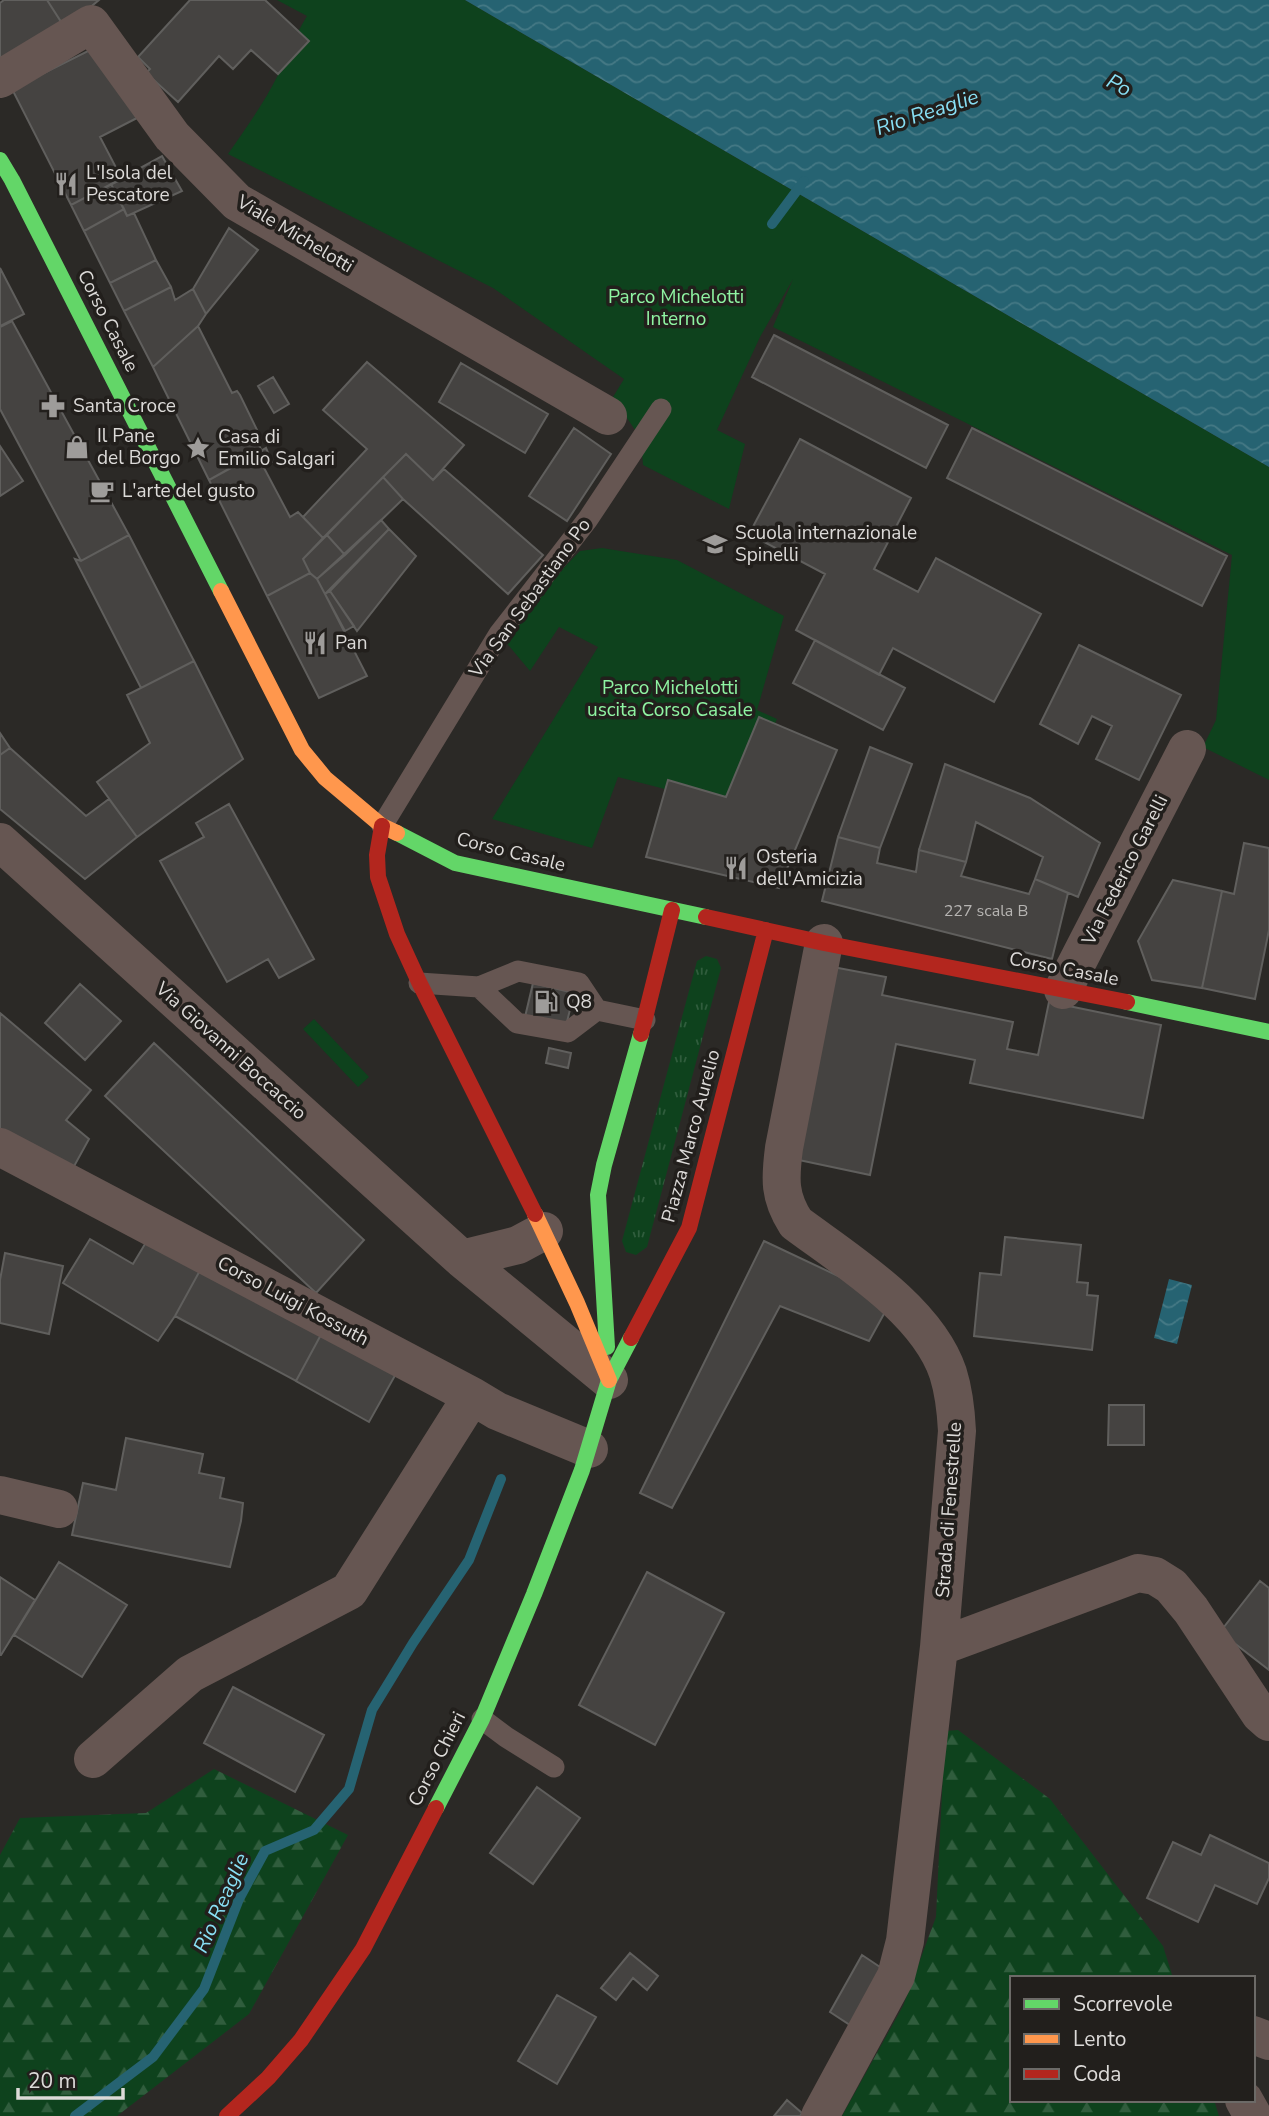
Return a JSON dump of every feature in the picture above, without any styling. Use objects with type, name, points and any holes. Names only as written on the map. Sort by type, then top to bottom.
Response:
[{"type":"main road","name":"Corso Casale","points":[[0,160],[302,750],[325,778],[382,827],[455,863],[824,943],[1269,1032]]},
{"type":"main road","points":[[382,827],[376,855],[379,882],[405,953],[552,1225],[609,1380]]},
{"type":"main road","points":[[609,1380],[598,1195],[672,910]]},
{"type":"main road","name":"Piazza Marco Aurelio","points":[[609,1380],[689,1228],[766,930]]},
{"type":"main road","points":[[583,1194],[604,1165]]},
{"type":"main road","name":"Corso Chieri","points":[[227,2116],[268,2078],[301,2040],[363,1949],[482,1719],[534,1594],[589,1450],[609,1380]]},
{"type":"street","name":"Viale Michelotti","points":[[0,79],[91,24],[172,136],[237,202],[608,416]]},
{"type":"street","name":"Via Federico Garelli","points":[[1063,990],[1187,749]]},
{"type":"street","name":"Via Giovanni Boccaccio","points":[[0,842],[462,1259],[609,1380]]},
{"type":"street","name":"Strada di Fenestrelle","points":[[820,2116],[896,1976],[905,1941],[940,1647],[957,1431],[956,1404],[947,1370],[931,1340],[897,1300],[796,1223],[785,1207],[780,1181],[784,1148],[824,943]]},
{"type":"street","name":"Corso Luigi Kossuth","points":[[0,1147],[472,1395],[497,1411],[589,1450]]},
{"type":"street","points":[[462,1259],[518,1245],[552,1225]]},
{"type":"street","points":[[93,1759],[190,1674],[349,1591],[472,1395]]},
{"type":"street","points":[[0,1495],[59,1509]]},
{"type":"street","points":[[940,1647],[1138,1573],[1155,1576],[1171,1586],[1191,1610],[1260,1714],[1269,1722]]},
{"type":"lane","name":"Via San Sebastiano Po","points":[[382,827],[499,634],[588,519],[661,409]]},
{"type":"lane","points":[[419,983],[479,987],[518,971],[579,983],[597,1010],[645,1020]]},
{"type":"lane","points":[[479,987],[517,1023],[568,1032],[597,1010]]},
{"type":"lane","points":[[482,1719],[554,1767]]},
{"type":"green space","name":"Parco Michelotti Interno","points":[[277,0],[465,0],[1269,467],[1269,780],[1203,747],[1216,720],[1232,555],[773,327],[793,279],[760,337],[717,430],[745,444],[729,509],[643,465],[641,439],[613,397],[624,379],[493,288],[228,154],[267,96],[307,16]]},
{"type":"green space","name":"Parco Michelotti uscita Corso Casale","points":[[602,548],[677,560],[784,616],[757,710],[777,719],[739,808],[618,777],[592,848],[492,819],[598,647],[559,627],[530,671],[499,634],[580,551]]},
{"type":"green space","points":[[706,956],[717,959],[721,968],[647,1247],[636,1255],[626,1252],[622,1241],[697,961]]},
{"type":"green space","points":[[314,1019],[369,1077],[358,1087],[303,1029]]},
{"type":"green space","points":[[958,1730],[1050,1799],[1163,1946],[1172,1976],[1010,1976],[1010,2102],[1215,2102],[1219,2116],[842,2116],[903,2006],[936,1917],[945,1731]]},
{"type":"green space","points":[[214,1769],[348,1835],[249,2014],[117,2116],[0,2116],[0,1855],[20,1818],[146,1813]]},
{"type":"water","name":"Po","points":[[465,0],[1269,0],[1269,467]]},
{"type":"water","points":[[1169,1279],[1192,1285],[1177,1344],[1154,1338]]},
{"type":"building","points":[[4,0],[47,0],[65,28],[0,66],[0,3]]},
{"type":"building","points":[[47,0],[99,0],[65,28]]},
{"type":"building","points":[[190,0],[265,0],[309,41],[278,74],[251,50],[233,69],[219,56],[178,102],[146,73],[150,69],[138,57]]},
{"type":"building","points":[[94,48],[137,118],[100,137],[122,179],[71,205],[12,89]]},
{"type":"building","points":[[162,156],[182,191],[127,216],[111,184]]},
{"type":"building","points":[[111,184],[124,209],[84,231],[71,205]]},
{"type":"building","points":[[124,209],[127,216],[134,213],[156,260],[110,283],[84,231]]},
{"type":"building","points":[[229,228],[258,250],[206,314],[193,289]]},
{"type":"building","points":[[156,260],[171,287],[124,311],[110,283]]},
{"type":"building","points":[[0,268],[24,314],[0,326]]},
{"type":"building","points":[[171,287],[175,300],[193,289],[206,314],[198,326],[153,367],[124,311]]},
{"type":"building","points":[[12,321],[129,535],[81,561],[0,409],[0,327]]},
{"type":"building","points":[[198,326],[232,393],[237,391],[240,395],[261,438],[257,442],[262,451],[209,480],[153,367]]},
{"type":"building","points":[[774,335],[948,425],[926,468],[752,377]]},
{"type":"building","points":[[367,362],[464,445],[433,480],[406,454],[323,538],[303,517],[367,449],[323,410]]},
{"type":"building","points":[[461,363],[548,414],[525,453],[439,402]]},
{"type":"building","points":[[273,377],[289,404],[274,413],[258,386]]},
{"type":"building","points":[[574,428],[611,454],[567,521],[529,496]]},
{"type":"building","points":[[972,428],[1227,556],[1202,606],[947,478]]},
{"type":"building","points":[[800,439],[911,498],[874,569],[918,592],[936,558],[1041,614],[994,702],[893,648],[879,675],[796,630],[825,574],[749,534]]},
{"type":"building","points":[[0,446],[23,481],[0,496]]},
{"type":"building","points":[[266,448],[272,462],[263,466],[290,517],[298,512],[323,538],[303,559],[310,573],[267,596],[209,480]]},
{"type":"building","points":[[406,454],[433,480],[444,469],[543,555],[508,594],[403,499],[383,477]]},
{"type":"building","points":[[383,477],[403,499],[345,555],[327,535]]},
{"type":"building","points":[[381,520],[389,529],[325,594],[317,579]]},
{"type":"building","points":[[389,529],[416,556],[357,631],[330,591]]},
{"type":"building","points":[[129,535],[194,661],[141,688],[75,559],[81,561]]},
{"type":"building","points":[[327,535],[345,555],[317,579],[310,573],[303,559]]},
{"type":"building","points":[[310,573],[317,579],[367,676],[319,698],[267,596]]},
{"type":"building","points":[[330,591],[354,626],[345,631],[325,594]]},
{"type":"building","points":[[815,640],[905,688],[883,730],[793,683]]},
{"type":"building","points":[[1079,645],[1181,695],[1139,780],[1096,759],[1112,726],[1092,716],[1078,744],[1040,724]]},
{"type":"building","points":[[194,661],[243,759],[137,837],[97,782],[150,743],[127,695]]},
{"type":"building","points":[[759,717],[837,750],[779,888],[646,857],[668,780],[726,797]]},
{"type":"building","points":[[0,733],[10,748],[0,755]]},
{"type":"building","points":[[870,747],[912,764],[880,848],[838,837]]},
{"type":"building","points":[[10,748],[86,816],[109,799],[137,837],[85,879],[0,809],[0,755]]},
{"type":"building","points":[[945,764],[1030,798],[1100,843],[1078,897],[1035,879],[1043,857],[976,822],[966,862],[919,850]]},
{"type":"building","points":[[229,804],[314,959],[279,978],[268,959],[227,982],[160,861],[204,837],[196,823]]},
{"type":"building","points":[[838,837],[880,848],[877,863],[916,872],[919,850],[966,862],[961,876],[1029,894],[1035,879],[1068,893],[1052,959],[822,901]]},
{"type":"building","points":[[1244,843],[1269,848],[1269,930],[1255,999],[1202,988],[1222,891],[1234,894]]},
{"type":"building","points":[[1173,880],[1222,891],[1202,988],[1152,980],[1138,941]]},
{"type":"building","points":[[833,967],[886,977],[882,995],[1013,1022],[1007,1049],[1038,1055],[1049,1002],[1161,1025],[1143,1118],[970,1083],[975,1060],[896,1044],[870,1175],[794,1159]]},
{"type":"building","points":[[533,983],[574,993],[566,1026],[525,1017]]},
{"type":"building","points":[[80,984],[121,1021],[85,1060],[45,1023]]},
{"type":"building","points":[[0,1013],[91,1090],[66,1120],[89,1139],[72,1170],[0,1130]]},
{"type":"building","points":[[154,1043],[364,1240],[316,1293],[105,1096]]},
{"type":"building","points":[[549,1048],[571,1053],[568,1068],[546,1063]]},
{"type":"building","points":[[151,1234],[203,1265],[158,1341],[63,1283],[90,1239],[133,1264]]},
{"type":"building","points":[[1005,1237],[1081,1245],[1077,1282],[1088,1283],[1087,1295],[1098,1296],[1092,1350],[974,1336],[980,1273],[1001,1275]]},
{"type":"building","points":[[764,1241],[872,1292],[885,1312],[869,1341],[780,1306],[672,1508],[640,1493]]},
{"type":"building","points":[[5,1253],[63,1266],[49,1334],[0,1323],[0,1280]]},
{"type":"building","points":[[203,1265],[323,1331],[296,1381],[175,1316]]},
{"type":"building","points":[[323,1331],[397,1372],[369,1422],[296,1381]]},
{"type":"building","points":[[1109,1405],[1144,1405],[1144,1445],[1108,1445]]},
{"type":"building","points":[[126,1438],[203,1454],[199,1473],[224,1478],[220,1498],[243,1503],[230,1567],[72,1535],[83,1483],[116,1490]]},
{"type":"building","points":[[59,1562],[127,1605],[82,1677],[14,1635]]},
{"type":"building","points":[[647,1572],[724,1613],[655,1745],[579,1705]]},
{"type":"building","points":[[0,1577],[35,1600],[1,1655],[0,1655]]},
{"type":"building","points":[[1260,1581],[1269,1588],[1269,1670],[1220,1632]]},
{"type":"building","points":[[233,1687],[324,1735],[295,1792],[204,1743]]},
{"type":"building","points":[[537,1787],[580,1818],[533,1884],[490,1853]]},
{"type":"building","points":[[1210,1835],[1269,1863],[1269,1878],[1257,1904],[1215,1885],[1198,1922],[1147,1898],[1173,1842],[1201,1855]]},
{"type":"building","points":[[630,1953],[658,1976],[647,1990],[633,1978],[616,2000],[601,1988]]},
{"type":"building","points":[[862,1955],[883,1969],[850,2025],[830,2012]]},
{"type":"building","points":[[557,1995],[596,2017],[557,2084],[518,2061]]},
{"type":"building","points":[[787,2100],[802,2113],[800,2116],[774,2116]]},
{"type":"waterway","name":"Rio Reaglie","points":[[772,224],[804,181]]},
{"type":"waterway","name":"Rio Reaglie","points":[[75,2116],[153,2057],[204,1989],[239,1899],[265,1851],[314,1830],[349,1789],[372,1710],[469,1560],[501,1479]]},
{"type":"traffic: fast","points":[[0,160],[221,591]]},
{"type":"traffic: fast","points":[[397,833],[455,863],[706,917]]},
{"type":"traffic: fast","points":[[1127,1002],[1269,1032]]},
{"type":"traffic: fast","points":[[607,1347],[598,1195],[641,1034]]},
{"type":"traffic: fast","points":[[436,1808],[482,1719],[534,1594],[582,1470],[609,1380],[631,1338]]},
{"type":"traffic: slow","points":[[221,591],[302,750],[325,778],[382,826],[397,833]]},
{"type":"traffic: slow","points":[[535,1214],[577,1303],[609,1380]]},
{"type":"traffic: jam","points":[[382,826],[377,855],[378,877],[397,934],[535,1214]]},
{"type":"traffic: jam","points":[[641,1034],[672,910]]},
{"type":"traffic: jam","points":[[706,917],[824,943],[1127,1002]]},
{"type":"traffic: jam","points":[[631,1338],[689,1228],[766,930]]},
{"type":"traffic: jam","points":[[227,2116],[268,2078],[301,2040],[363,1949],[436,1808]]},
{"type":"place","name":"L'Isola del Pescatore","points":[[66,184]]},
{"type":"place","name":"Santa Croce","points":[[53,406]]},
{"type":"place","name":"Il Pane del Borgo","points":[[77,447]]},
{"type":"place","name":"Casa di Emilio Salgari","points":[[198,448]]},
{"type":"place","name":"L'arte del gusto","points":[[102,491]]},
{"type":"place","name":"Scuola internazionale Spinelli","points":[[715,544]]},
{"type":"place","name":"Pan","points":[[315,643]]},
{"type":"place","name":"Osteria dell'Amicizia","points":[[736,868]]},
{"type":"place","name":"Q8","points":[[546,1002]]}]
